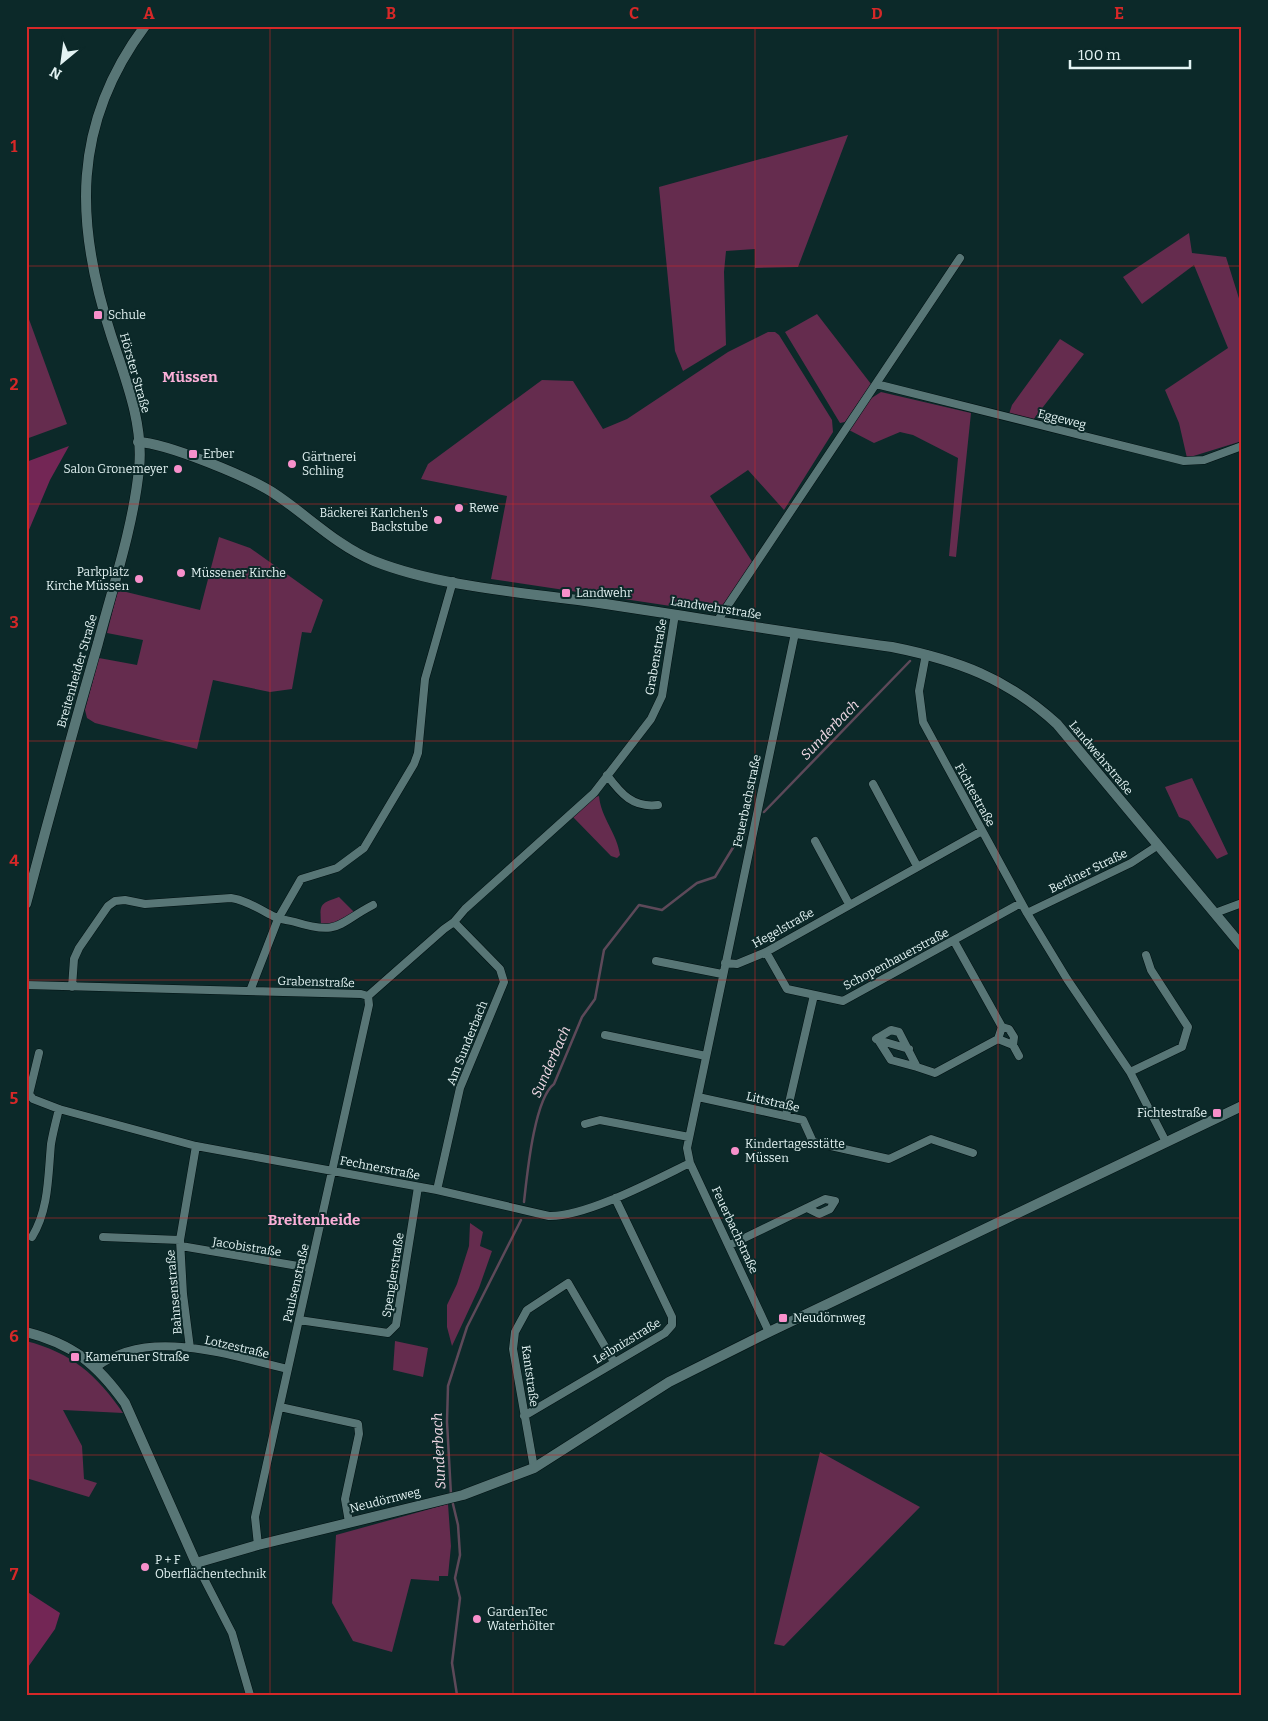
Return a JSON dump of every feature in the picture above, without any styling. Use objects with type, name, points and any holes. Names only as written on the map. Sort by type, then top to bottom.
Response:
[{"type":"street","name":"Hörster Straße","points":[[138,442],[128,388],[92,271],[85,216],[87,163],[98,113],[128,49],[144,26]]},
{"type":"street","points":[[718,620],[960,258]]},
{"type":"street","name":"Eggeweg","points":[[876,384],[1184,461],[1204,460],[1242,446]]},
{"type":"street","name":"Landwehrstraße","points":[[138,442],[154,444],[186,455],[257,484],[274,493],[338,540],[374,560],[453,582],[718,620],[926,654],[982,672],[1037,706],[1069,738],[1242,946]]},
{"type":"street","name":"Breitenheider Straße","points":[[26,904],[132,513],[139,468],[138,442]]},
{"type":"street","points":[[250,991],[278,919],[301,879],[337,868],[364,848],[414,764],[418,753],[425,679],[453,582]]},
{"type":"street","name":"Grabenstraße","points":[[26,985],[368,996],[454,922],[588,799],[652,719],[658,707],[662,696],[674,614]]},
{"type":"street","name":"Feuerbachstraße","points":[[769,1332],[730,1245],[690,1163],[687,1148],[795,633]]},
{"type":"street","name":"Fichtestraße","points":[[926,654],[919,691],[923,722],[1021,903],[1067,979],[1130,1072],[1166,1142]]},
{"type":"street","points":[[607,775],[621,794],[645,806],[658,805]]},
{"type":"street","points":[[874,784],[916,866]]},
{"type":"street","name":"Hegelstraße","points":[[725,963],[737,964],[766,952],[916,866],[982,831]]},
{"type":"street","points":[[816,841],[849,904]]},
{"type":"street","name":"Berliner Straße","points":[[1027,913],[1131,864],[1157,846]]},
{"type":"street","points":[[72,987],[74,959],[79,948],[108,906],[115,901],[125,900],[146,904],[231,898],[240,900],[278,919],[315,928],[330,929],[350,921],[373,905]]},
{"type":"street","name":"Schopenhauerstraße","points":[[766,952],[787,989],[842,1001],[1021,903]]},
{"type":"street","points":[[1215,913],[1242,903]]},
{"type":"street","name":"Am Sunderbach","points":[[437,1190],[460,1088],[504,982],[500,969],[454,922]]},
{"type":"street","points":[[877,1039],[891,1060],[936,1073],[998,1039],[1002,1027],[954,941]]},
{"type":"street","points":[[1130,1072],[1182,1048],[1188,1027],[1150,970],[1146,955]]},
{"type":"street","points":[[656,961],[722,974]]},
{"type":"street","points":[[786,1116],[814,995]]},
{"type":"street","name":"Paulsenstraße","points":[[258,1545],[255,1517],[333,1171],[369,1005],[368,996]]},
{"type":"street","points":[[1002,1027],[1009,1028],[1014,1037],[1013,1044],[1019,1056]]},
{"type":"street","points":[[877,1039],[891,1030],[899,1032],[917,1067]]},
{"type":"street","points":[[605,1035],[706,1056]]},
{"type":"street","points":[[877,1039],[909,1049]]},
{"type":"street","points":[[998,1039],[1013,1044]]},
{"type":"street","points":[[896,1061],[900,1046]]},
{"type":"street","name":"Fechnerstraße","points":[[39,1053],[29,1094],[33,1099],[59,1109],[196,1146],[437,1190],[549,1216],[561,1216],[615,1198],[690,1163]]},
{"type":"street","name":"Littstraße","points":[[698,1097],[803,1120],[813,1142],[889,1159],[931,1139],[972,1153]]},
{"type":"street","name":"Neudörnweg","points":[[196,1563],[258,1545],[451,1497],[496,1484],[534,1468],[669,1382],[769,1332],[1242,1106]]},
{"type":"street","points":[[32,1237],[38,1226],[48,1192],[52,1141],[59,1109]]},
{"type":"street","points":[[585,1124],[600,1120],[689,1137]]},
{"type":"street","name":"Bahnsenstraße","points":[[190,1348],[183,1294],[180,1243],[196,1146]]},
{"type":"street","name":"Spenglerstraße","points":[[299,1320],[388,1333],[393,1330],[396,1325],[418,1187]]},
{"type":"street","name":"Leibnizstraße","points":[[524,1416],[666,1333],[672,1323],[615,1198]]},
{"type":"street","points":[[730,1245],[807,1208]]},
{"type":"street","name":"Jacobistraße","points":[[103,1237],[180,1243],[310,1268]]},
{"type":"street","name":"Kantstraße","points":[[534,1468],[513,1349],[515,1332],[528,1310],[564,1284],[571,1286],[614,1362]]},
{"type":"street","points":[[26,1332],[66,1346],[97,1367],[125,1403],[196,1563],[232,1633],[250,1695]]},
{"type":"street","name":"Lotzestraße","points":[[97,1367],[122,1351],[177,1346],[288,1369]]},
{"type":"street","points":[[280,1407],[358,1424],[359,1434],[345,1499],[349,1522]]},
{"type":"shaded area","points":[[848,135],[798,267],[755,268],[755,249],[726,251],[724,272],[726,345],[683,371],[675,351],[659,187]]},
{"type":"shaded area","points":[[1189,233],[1192,253],[1226,257],[1242,308],[1242,441],[1187,458],[1179,423],[1165,390],[1228,348],[1194,265],[1142,304],[1123,277]]},
{"type":"shaded area","points":[[26,311],[67,424],[26,439]]},
{"type":"shaded area","points":[[817,314],[871,384],[845,422],[840,423],[785,332]]},
{"type":"shaded area","points":[[768,332],[775,332],[779,335],[832,420],[833,432],[784,510],[748,470],[710,496],[753,563],[717,613],[491,579],[507,496],[421,479],[428,464],[542,380],[573,381],[603,429],[627,419],[728,352]]},
{"type":"shaded area","points":[[1060,339],[1084,354],[1033,420],[1009,414],[1012,405]]},
{"type":"shaded area","points":[[881,392],[971,413],[956,557],[949,556],[958,458],[913,435],[900,432],[874,443],[849,430],[870,399]]},
{"type":"shaded area","points":[[69,446],[50,480],[26,537],[26,462]]},
{"type":"shaded area","points":[[219,537],[250,548],[323,600],[311,633],[302,632],[292,689],[270,692],[213,680],[197,749],[95,723],[87,718],[85,710],[99,658],[137,665],[143,640],[107,633],[118,590],[200,610]]},
{"type":"shaded area","points":[[1192,778],[1228,854],[1217,859],[1189,821],[1179,817],[1165,787]]},
{"type":"shaded area","points":[[599,796],[600,804],[616,840],[620,855],[617,858],[611,856],[573,817],[592,798]]},
{"type":"shaded area","points":[[339,897],[354,912],[339,922],[321,925],[322,906],[324,903]]},
{"type":"shaded area","points":[[470,1223],[483,1232],[480,1246],[492,1251],[479,1288],[452,1346],[447,1327],[447,1305],[457,1284],[469,1246]]},
{"type":"shaded area","points":[[26,1341],[57,1352],[82,1367],[103,1387],[123,1413],[63,1410],[82,1446],[84,1479],[97,1483],[89,1497],[26,1478]]},
{"type":"shaded area","points":[[395,1341],[428,1348],[423,1377],[393,1370]]},
{"type":"shaded area","points":[[820,1452],[920,1507],[784,1646],[774,1644]]},
{"type":"shaded area","points":[[448,1504],[451,1546],[448,1576],[439,1576],[439,1581],[411,1579],[392,1652],[353,1641],[332,1603],[336,1535]]},
{"type":"shaded area","points":[[26,1591],[60,1613],[55,1629],[26,1670]]},
{"type":"waterway","name":"Sunderbach","points":[[764,812],[910,661]]},
{"type":"waterway","name":"Sunderbach","points":[[524,1202],[533,1139],[541,1105],[547,1092],[554,1084],[582,1017],[595,999],[604,950],[639,905],[662,910],[697,883],[715,877],[737,841],[745,834]]},
{"type":"waterway","name":"Sunderbach","points":[[451,1495],[447,1422],[448,1386],[467,1327],[521,1220]]},
{"type":"waterway","name":"Sunderbach","points":[[452,1500],[458,1525],[460,1555],[455,1578],[460,1598],[452,1663],[457,1695]]},
{"type":"place","name":"Schule","points":[[98,315]]},
{"type":"place","name":"Erber","points":[[193,454]]},
{"type":"place","name":"Gärtnerei Schling","points":[[292,464]]},
{"type":"place","name":"Salon Gronemeyer","points":[[178,469]]},
{"type":"place","name":"Rewe","points":[[459,508]]},
{"type":"place","name":"Bäckerei Karlchen's Backstube","points":[[438,520]]},
{"type":"place","name":"Müssener Kirche","points":[[181,573]]},
{"type":"place","name":"Parkplatz Kirche Müssen","points":[[139,579]]},
{"type":"place","name":"Landwehr","points":[[566,593]]},
{"type":"place","name":"Fichtestraße","points":[[1217,1113]]},
{"type":"place","name":"Kindertagesstätte Müssen","points":[[735,1151]]},
{"type":"place","name":"Neudörnweg","points":[[783,1318]]},
{"type":"place","name":"Kameruner Straße","points":[[75,1357]]},
{"type":"place","name":"P + F Oberflächentechnik","points":[[145,1567]]},
{"type":"place","name":"GardenTec Waterhölter","points":[[477,1619]]},
{"type":"district","name":"Müssen","points":[[190,377]]},
{"type":"district","name":"Breitenheide","points":[[314,1220]]}]
